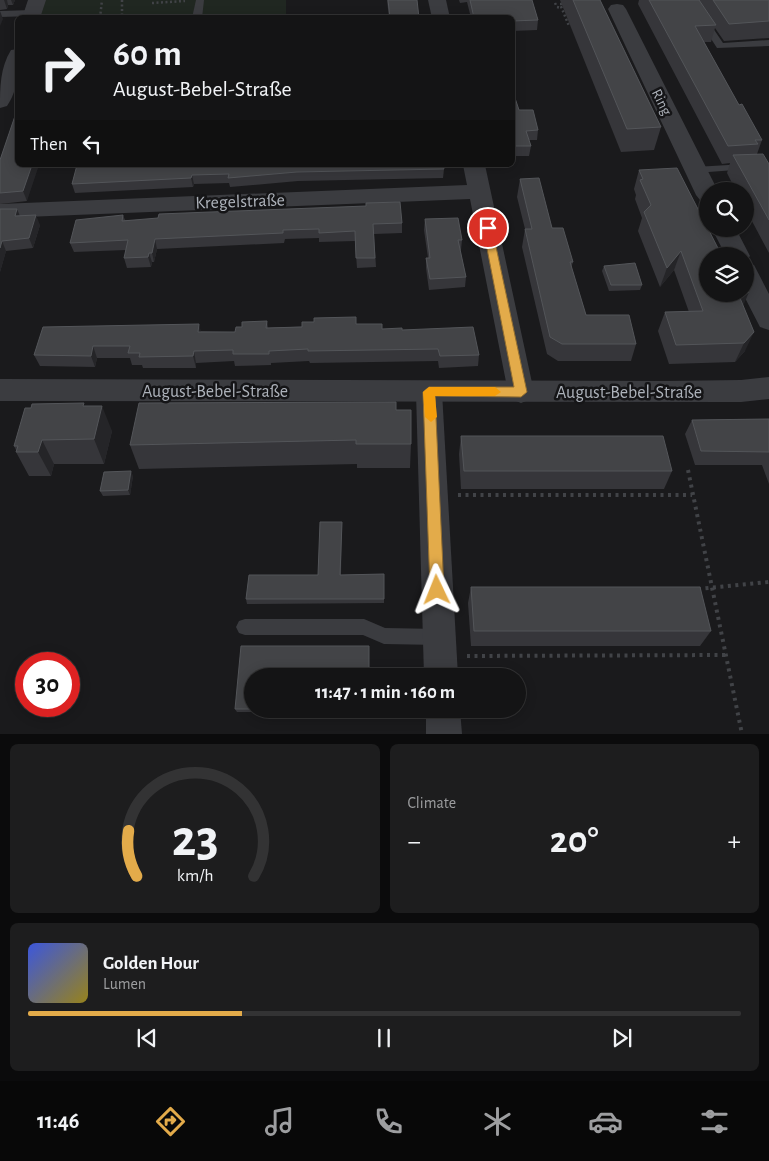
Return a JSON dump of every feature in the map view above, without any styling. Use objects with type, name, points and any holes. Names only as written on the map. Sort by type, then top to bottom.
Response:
[{"type":"street","points":[[437,0],[440,15]]},
{"type":"street","name":"Ring","points":[[617,9],[701,182]]},
{"type":"street","points":[[0,102],[4,83],[15,60]]},
{"type":"street","points":[[474,167],[521,392]]},
{"type":"street","name":"Kregelstraße","points":[[0,211],[480,192]]},
{"type":"street","points":[[754,289],[769,320]]},
{"type":"street","name":"August-Bebel-Straße","points":[[0,390],[713,392],[769,388]]},
{"type":"street","points":[[429,392],[448,656]]},
{"type":"street","points":[[443,718],[444,734]]},
{"type":"lane","points":[[198,15],[200,0]]},
{"type":"lane","points":[[690,0],[720,46],[769,42]]},
{"type":"lane","points":[[0,14],[34,10]]},
{"type":"lane","points":[[695,170],[757,166]]},
{"type":"lane","points":[[245,627],[364,626],[384,636],[448,656]]},
{"type":"path","points":[[100,15],[102,0]]},
{"type":"path","points":[[122,0],[122,15]]},
{"type":"path","points":[[555,3],[556,7],[561,6],[569,26]]},
{"type":"path","points":[[688,470],[742,734]]},
{"type":"path","points":[[455,495],[692,494]]},
{"type":"path","points":[[693,589],[712,589],[769,582]]},
{"type":"path","points":[[448,656],[726,655]]},
{"type":"shaded area","points":[[37,0],[286,0],[286,15],[32,15]]},
{"type":"building","points":[[388,0],[417,0],[419,15],[390,15]]},
{"type":"building","points":[[470,0],[532,0],[538,20],[515,21],[515,15],[473,15]]},
{"type":"building","points":[[573,0],[600,0],[661,127],[627,129]]},
{"type":"building","points":[[649,0],[699,0],[716,25],[695,26],[739,105],[742,104],[762,140],[755,140],[758,144],[728,146]]},
{"type":"building","points":[[713,0],[769,0],[769,21],[729,24]]},
{"type":"building","points":[[515,98],[519,110],[533,110],[538,130],[526,131],[531,146],[515,146]]},
{"type":"building","points":[[15,116],[15,167],[31,167],[23,191],[0,193],[0,160]]},
{"type":"building","points":[[763,154],[769,164],[769,220],[754,193],[754,182],[748,182],[733,155]]},
{"type":"building","points":[[76,167],[444,167],[444,169],[297,172],[228,178],[229,174],[192,175],[191,178],[72,184]]},
{"type":"building","points":[[677,168],[699,211],[699,237],[712,237],[717,247],[699,247],[699,300],[681,251],[667,268],[644,212],[651,205],[640,180],[643,179],[639,170]]},
{"type":"building","points":[[539,178],[552,228],[563,228],[573,262],[570,262],[586,315],[629,315],[636,344],[562,344],[550,337],[525,229],[532,229],[520,179]]},
{"type":"building","points":[[400,202],[402,223],[373,224],[375,258],[356,258],[355,231],[319,233],[319,229],[283,230],[283,233],[155,239],[152,253],[149,253],[148,257],[124,258],[128,240],[70,243],[76,220],[123,215],[122,221],[158,218],[159,214],[366,206],[366,203]]},
{"type":"building","points":[[0,209],[17,209],[15,216],[36,215],[29,238],[2,241],[0,248]]},
{"type":"building","points":[[458,218],[462,240],[458,240],[466,277],[430,279],[426,258],[430,258],[425,219]]},
{"type":"building","points":[[635,263],[642,285],[611,285],[604,266]]},
{"type":"building","points":[[700,302],[742,302],[754,332],[744,343],[676,345],[665,312],[703,311]]},
{"type":"building","points":[[356,317],[356,324],[382,324],[382,329],[473,327],[479,355],[440,356],[438,349],[308,351],[308,349],[269,351],[269,354],[233,354],[233,350],[194,351],[193,356],[139,357],[140,353],[128,353],[130,346],[93,346],[91,356],[34,355],[43,327],[199,324],[198,332],[235,332],[236,327],[242,327],[242,322],[267,321],[266,328],[302,327],[302,322],[314,322],[314,318]]},
{"type":"building","points":[[396,402],[396,410],[411,410],[411,444],[356,444],[356,440],[130,445],[139,403]]},
{"type":"building","points":[[84,403],[83,406],[102,406],[94,439],[42,440],[38,452],[16,452],[18,446],[14,446],[25,408],[31,408],[32,404]]},
{"type":"building","points":[[769,419],[769,452],[701,451],[692,420]]},
{"type":"building","points":[[461,436],[663,436],[672,471],[464,471]]},
{"type":"building","points":[[131,471],[128,490],[100,491],[104,472]]},
{"type":"building","points":[[320,522],[342,522],[340,575],[384,574],[384,599],[246,599],[249,575],[318,575]]},
{"type":"building","points":[[471,587],[700,587],[711,631],[474,631]]},
{"type":"building","points":[[241,646],[369,646],[369,668],[244,668],[244,709],[235,709]]},
{"type":"slow traffic","points":[[431,417],[429,392],[495,392]]},
{"type":"route","points":[[437,590],[432,428],[429,392],[521,392],[488,228]]}]
